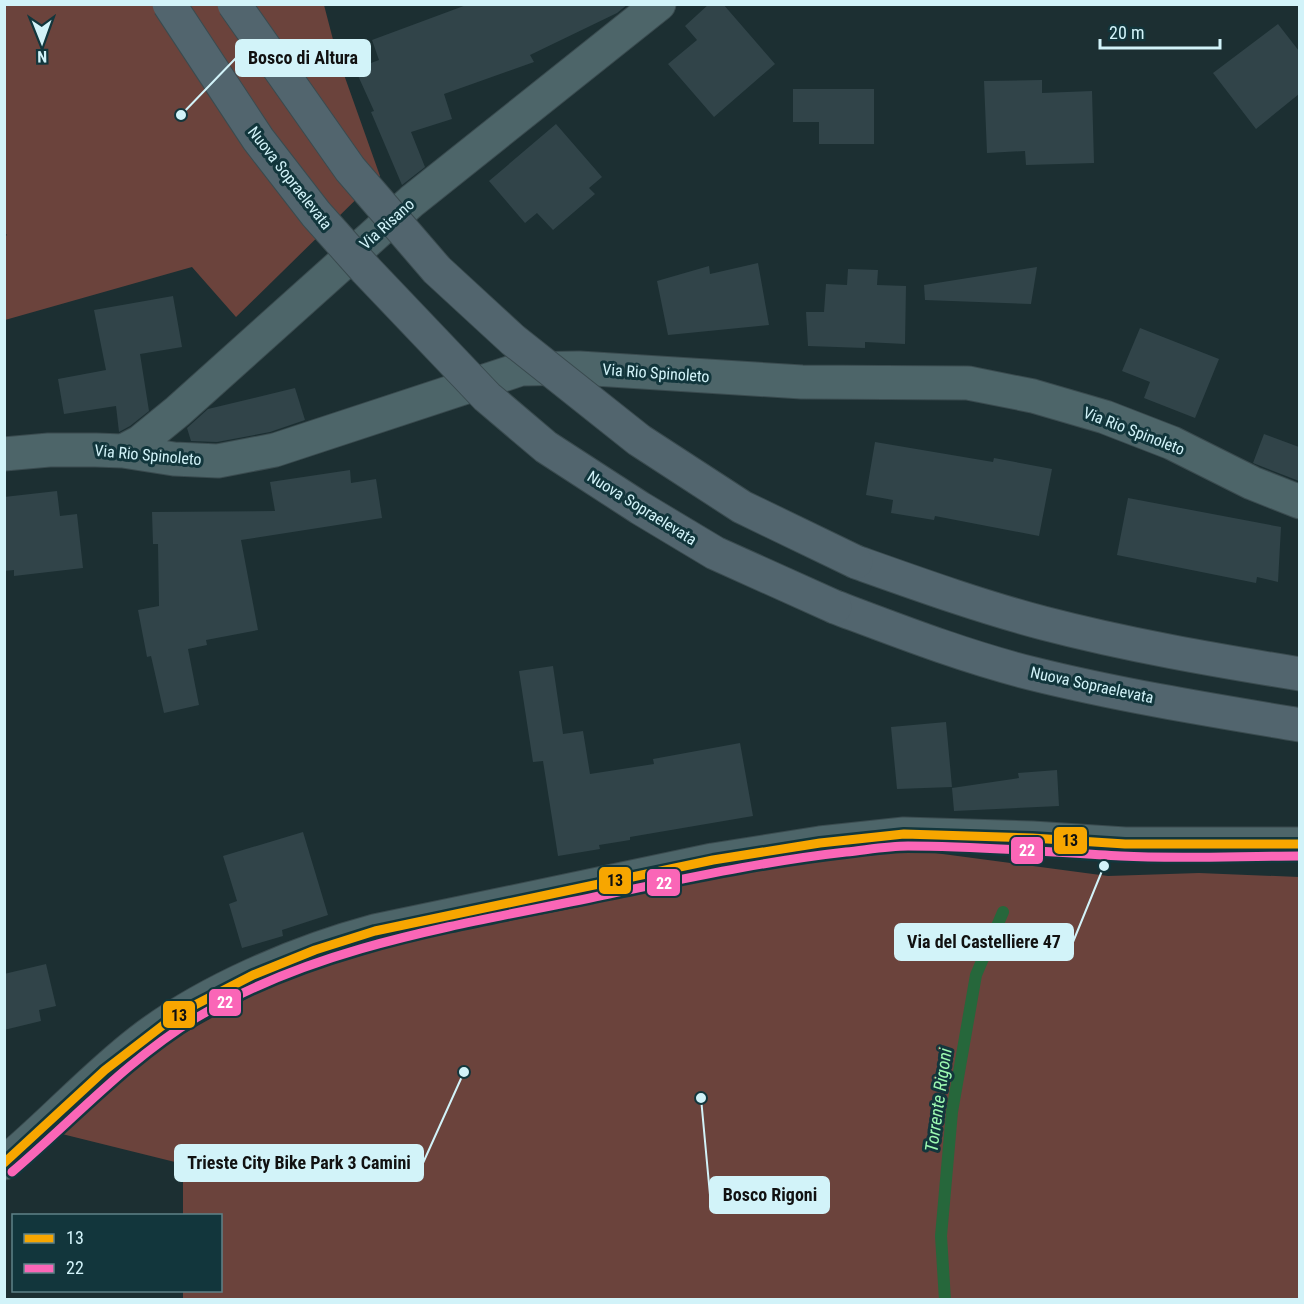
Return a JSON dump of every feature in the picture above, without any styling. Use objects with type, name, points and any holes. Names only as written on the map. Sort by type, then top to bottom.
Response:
[{"type":"highway","name":"Nuova Sopraelevata","points":[[169,4],[258,139],[316,214],[366,270],[487,397],[546,447],[649,514],[715,553],[835,607],[938,645],[1030,673],[1189,706],[1299,725]]},
{"type":"highway","points":[[234,4],[350,169],[437,270],[513,340],[639,440],[742,507],[855,562],[950,595],[1044,623],[1195,657],[1299,674]]},
{"type":"street","name":"Via Risano","points":[[123,451],[140,442],[178,411],[412,201],[659,4]]},
{"type":"street","name":"Via Rio Spinoleto","points":[[4,454],[49,450],[123,451],[174,459],[218,460],[263,452],[385,415],[521,369],[543,367],[802,382],[968,383],[1034,396],[1105,417],[1172,443],[1252,483],[1299,502]]},
{"type":"street","points":[[4,1163],[130,1049],[180,1014],[284,962],[375,931],[713,860],[820,843],[904,834],[1125,844],[1299,844]]},
{"type":"shaded area","points":[[5,5],[324,5],[337,55],[380,176],[236,317],[192,267],[5,320],[4,237],[7,235],[4,232]]},
{"type":"shaded area","points":[[905,849],[1108,876],[1199,873],[1299,877],[1299,1299],[183,1299],[183,1292],[222,1292],[222,1214],[183,1214],[183,1164],[62,1134],[143,1062],[172,1040],[255,994],[309,970],[406,941],[579,907],[732,869]]},
{"type":"building","points":[[469,4],[628,4],[617,13],[530,55],[534,62],[444,94],[452,119],[411,132],[425,167],[402,185],[371,112],[374,111],[355,69],[379,60],[372,40]]},
{"type":"building","points":[[709,4],[723,4],[775,64],[714,117],[668,64],[697,40],[685,26]]},
{"type":"building","points":[[1278,24],[1299,51],[1299,94],[1256,129],[1213,73]]},
{"type":"building","points":[[1042,80],[1042,93],[1092,91],[1094,163],[1026,165],[1025,151],[987,153],[984,81]]},
{"type":"building","points":[[793,89],[874,89],[874,144],[819,144],[819,122],[793,122]]},
{"type":"building","points":[[556,124],[602,177],[589,188],[595,194],[553,230],[537,213],[525,223],[489,181]]},
{"type":"building","points":[[758,263],[769,325],[668,335],[657,281],[709,266],[710,274]]},
{"type":"building","points":[[1037,267],[1031,304],[925,300],[924,285]]},
{"type":"building","points":[[848,269],[878,270],[877,285],[906,286],[905,344],[865,342],[865,348],[808,346],[806,312],[824,312],[826,284],[847,285]]},
{"type":"building","points":[[173,296],[182,347],[140,354],[149,411],[119,432],[116,406],[64,414],[58,379],[106,370],[94,310]]},
{"type":"building","points":[[1140,328],[1219,359],[1195,418],[1144,398],[1150,382],[1122,371]]},
{"type":"building","points":[[295,388],[305,420],[270,432],[217,442],[191,441],[187,428],[208,409]]},
{"type":"building","points":[[1264,434],[1299,447],[1299,481],[1253,463]]},
{"type":"building","points":[[875,442],[993,462],[994,458],[1052,469],[1039,536],[935,516],[934,520],[891,513],[893,500],[866,495]]},
{"type":"building","points":[[350,470],[351,483],[376,479],[382,518],[241,540],[258,630],[206,640],[207,645],[188,649],[199,705],[164,713],[151,656],[147,657],[138,610],[159,606],[158,544],[153,544],[152,512],[275,511],[270,482]]},
{"type":"building","points":[[57,491],[60,516],[77,514],[83,568],[14,576],[14,570],[4,571],[4,497]]},
{"type":"building","points":[[1128,498],[1281,527],[1278,582],[1257,577],[1256,583],[1117,555]]},
{"type":"building","points":[[553,666],[563,734],[583,731],[590,774],[654,764],[653,759],[740,743],[753,816],[630,837],[630,840],[599,845],[600,849],[558,856],[543,761],[533,762],[519,671]]},
{"type":"building","points":[[946,722],[952,787],[897,789],[891,727]]},
{"type":"building","points":[[1057,770],[1059,806],[954,811],[952,788],[1019,778],[1018,773]]},
{"type":"building","points":[[303,832],[328,915],[282,930],[283,936],[242,948],[229,904],[237,901],[223,856]]},
{"type":"building","points":[[46,964],[56,1006],[39,1010],[41,1021],[4,1030],[4,974]]},
{"type":"waterway","name":"Torrente Rigoni","points":[[945,1300],[941,1236],[952,1112],[976,975],[1003,912]]},
{"type":"transit line","name":"13","points":[[4,1163],[105,1070],[166,1023],[193,1006],[253,975],[315,950],[375,931],[713,860],[820,843],[904,834],[1125,844],[1300,844]]},
{"type":"transit line","name":"22","points":[[12,1172],[124,1071],[196,1018],[244,992],[293,971],[396,939],[727,870],[884,847],[961,847],[1143,857],[1300,856]]},
{"type":"place","name":"Bosco di Altura","points":[[181,115]]},
{"type":"place","name":"Via del Castelliere 47","points":[[1104,866]]},
{"type":"place","name":"Trieste City Bike Park 3 Camini","points":[[464,1072]]},
{"type":"place","name":"Bosco Rigoni","points":[[701,1098]]}]
